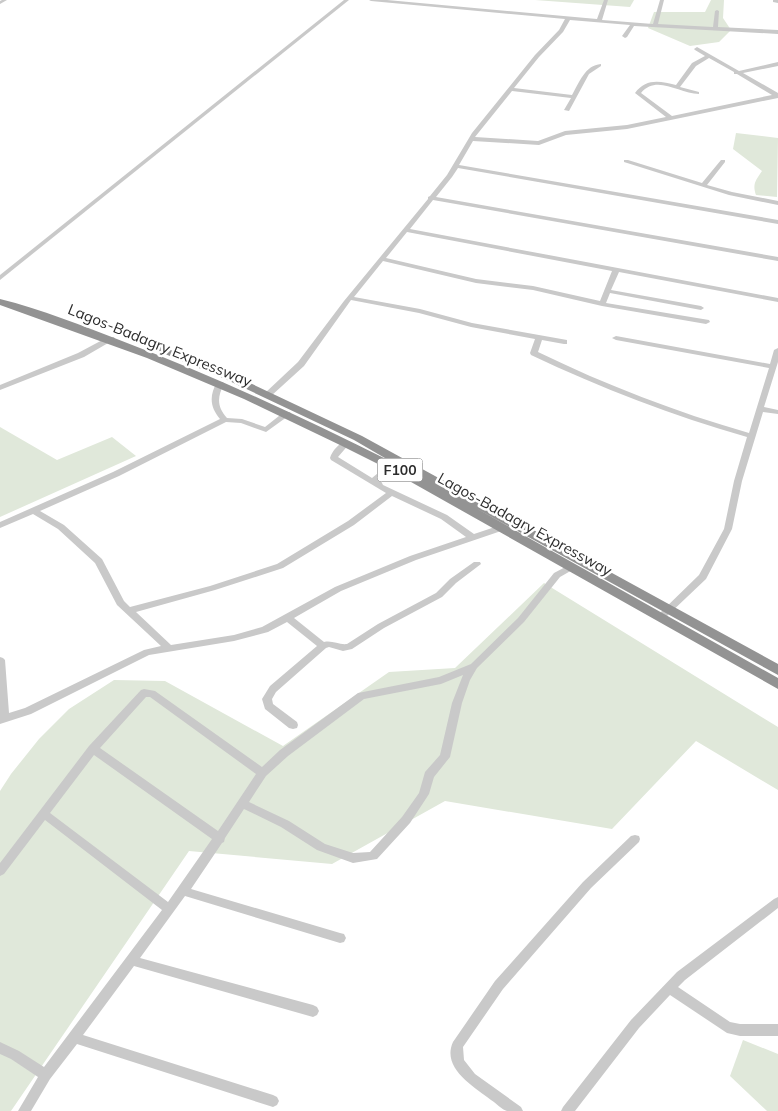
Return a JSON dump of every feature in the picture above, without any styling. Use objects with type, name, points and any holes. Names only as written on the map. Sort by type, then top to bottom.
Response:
[{"type":"highway","name":"Lagos-Badagry Expressway","points":[[0,294],[170,352],[268,394],[424,472],[778,684]]},
{"type":"highway","name":"Lagos-Badagry Expressway","points":[[0,302],[111,340],[220,384],[287,414],[392,466],[570,567],[778,670]]},
{"type":"street","points":[[0,3],[5,0]]},
{"type":"street","points":[[0,278],[347,0]]},
{"type":"street","points":[[371,0],[633,24],[778,32]]},
{"type":"street","points":[[599,20],[606,0]]},
{"type":"street","points":[[655,25],[662,0]]},
{"type":"street","points":[[715,29],[717,10]]},
{"type":"street","points":[[268,394],[301,364],[350,298],[456,166],[472,139],[536,56],[561,31],[568,18]]},
{"type":"street","points":[[625,36],[633,24]]},
{"type":"street","points":[[697,49],[736,73],[778,95]]},
{"type":"street","points":[[677,87],[692,65],[701,58],[709,56]]},
{"type":"street","points":[[736,73],[778,64]]},
{"type":"street","points":[[567,110],[587,73],[599,65]]},
{"type":"street","points":[[670,117],[638,93],[640,89],[652,82],[677,87],[697,94]]},
{"type":"street","points":[[512,89],[575,97]]},
{"type":"street","points":[[472,139],[539,143],[565,133],[621,128],[778,95]]},
{"type":"street","points":[[704,186],[723,160]]},
{"type":"street","points":[[626,161],[737,196],[778,203]]},
{"type":"street","points":[[456,166],[778,222]]},
{"type":"street","points":[[430,198],[778,260]]},
{"type":"street","points":[[405,230],[778,300]]},
{"type":"street","points":[[382,259],[476,281],[524,286],[602,304],[706,322]]},
{"type":"street","points":[[602,304],[616,270]]},
{"type":"street","points":[[608,290],[701,308]]},
{"type":"street","points":[[350,298],[420,311],[471,325],[564,342]]},
{"type":"street","points":[[539,337],[534,354],[591,382],[687,418],[751,436]]},
{"type":"street","points":[[616,338],[776,362]]},
{"type":"street","points":[[0,388],[81,355],[111,340]]},
{"type":"street","points":[[664,614],[703,577],[728,529],[751,436],[776,362],[778,350]]},
{"type":"street","points":[[220,384],[215,392],[214,404],[218,413],[225,420]]},
{"type":"street","points":[[761,409],[778,412]]},
{"type":"street","points":[[0,525],[35,511],[225,420],[242,421],[266,430],[287,414]]},
{"type":"street","points":[[346,443],[335,454],[334,458],[380,487],[444,517],[473,538]]},
{"type":"street","points":[[380,487],[376,478],[392,466]]},
{"type":"street","points":[[128,611],[212,588],[280,566],[351,523],[392,492]]},
{"type":"street","points":[[35,511],[62,528],[98,560],[120,603],[168,647]]},
{"type":"street","points":[[0,660],[2,719],[28,710],[147,652],[168,647],[234,638],[265,630],[338,589],[413,558],[501,528]]},
{"type":"street","points":[[293,725],[268,706],[267,699],[273,689],[323,646],[329,644],[343,648],[349,647],[381,626],[439,595],[452,581],[477,564]]},
{"type":"street","points":[[242,803],[285,824],[321,847],[353,858],[374,856],[406,820],[424,794],[429,775],[445,757],[457,703],[465,679],[474,666],[521,620],[557,575],[570,567]]},
{"type":"street","points":[[289,618],[323,646]]},
{"type":"street","points":[[24,1111],[46,1075],[76,1038],[170,910],[262,773],[284,753],[361,696],[441,680],[474,666]]},
{"type":"street","points":[[0,871],[93,749],[140,695],[148,693],[262,773]]},
{"type":"street","points":[[93,749],[220,838]]},
{"type":"street","points":[[43,813],[170,910]]},
{"type":"street","points":[[516,1111],[471,1078],[458,1062],[458,1046],[499,985],[587,885],[635,839]]},
{"type":"street","points":[[183,891],[340,938]]},
{"type":"street","points":[[567,1111],[635,1024],[681,976],[778,902]]},
{"type":"street","points":[[133,961],[313,1011]]},
{"type":"street","points":[[669,988],[727,1027],[740,1030],[778,1030]]},
{"type":"street","points":[[76,1038],[273,1101]]},
{"type":"street","points":[[0,1048],[16,1054],[46,1075]]},
{"type":"shaded area","points":[[535,0],[634,0],[630,7]]},
{"type":"shaded area","points":[[711,0],[724,0],[723,18],[731,30],[719,42],[690,46],[648,28],[654,12],[705,12]]},
{"type":"shaded area","points":[[736,133],[778,138],[777,197],[756,195],[756,180],[762,171],[733,149]]},
{"type":"shaded area","points":[[0,427],[57,460],[112,437],[136,456],[0,517]]},
{"type":"shaded area","points":[[544,583],[778,727],[778,790],[696,741],[612,829],[445,801],[332,864],[189,851],[11,1111],[0,1111],[0,791],[39,739],[69,709],[114,680],[165,681],[283,746],[389,672],[455,668]]},
{"type":"shaded area","points":[[743,1040],[778,1054],[778,1111],[767,1111],[730,1076]]}]
